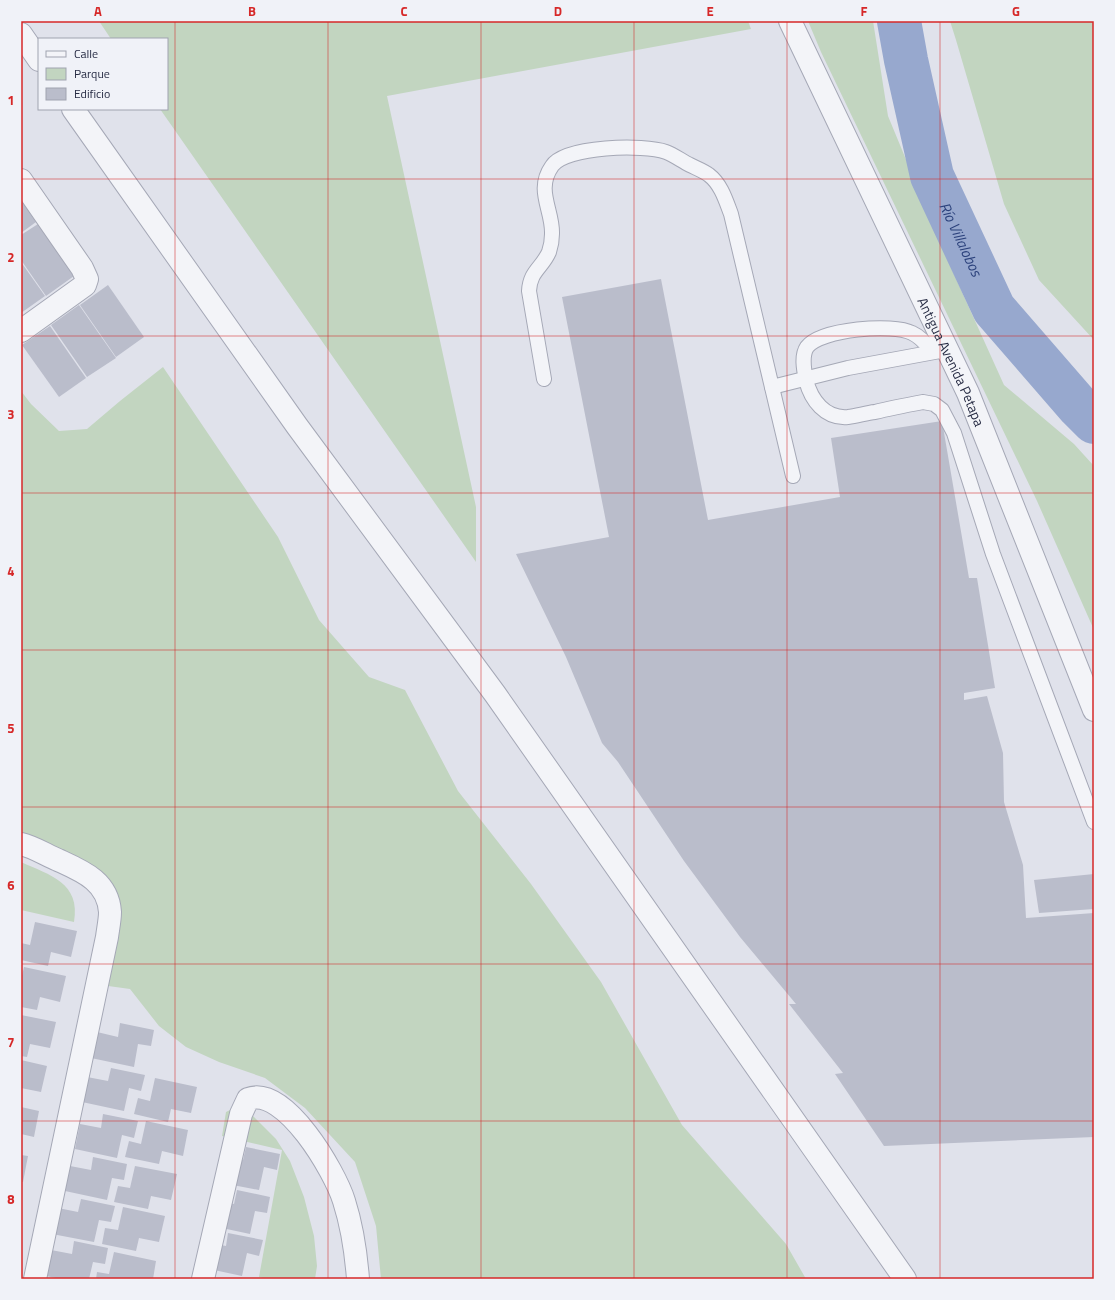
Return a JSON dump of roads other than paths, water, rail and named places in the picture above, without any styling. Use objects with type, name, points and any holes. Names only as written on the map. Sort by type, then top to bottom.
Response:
[{"type":"street","name":"Antigua Avenida Petapa","points":[[790,21],[940,351],[968,393],[1094,710]]},
{"type":"street","points":[[21,34],[38,59]]},
{"type":"street","points":[[74,110],[297,426],[495,694],[905,1279]]},
{"type":"street","points":[[21,180],[82,268],[87,279],[85,285],[21,330]]},
{"type":"street","points":[[21,844],[84,872],[97,882],[109,903],[110,913],[107,937],[35,1279]]},
{"type":"street","points":[[203,1279],[241,1114],[248,1099],[258,1096],[272,1101],[286,1112],[308,1136],[330,1169],[344,1200],[352,1233],[358,1279]]},
{"type":"lane","points":[[544,379],[529,291],[529,283],[531,276],[548,253],[551,245],[552,232],[544,197],[545,183],[552,164],[568,154],[598,149],[633,147],[665,152],[710,175],[721,189],[731,214],[794,476]]},
{"type":"lane","points":[[940,351],[911,332],[876,328],[832,334],[814,341],[803,355],[809,389],[816,403],[829,413],[846,417],[922,402],[934,404],[942,410],[954,433],[993,554],[1094,822]]},
{"type":"lane","points":[[772,387],[848,368],[940,351]]},
{"type":"waterway","name":"Río Villalobos","points":[[899,21],[906,60],[932,176],[994,309],[1079,407],[1094,422]]}]
